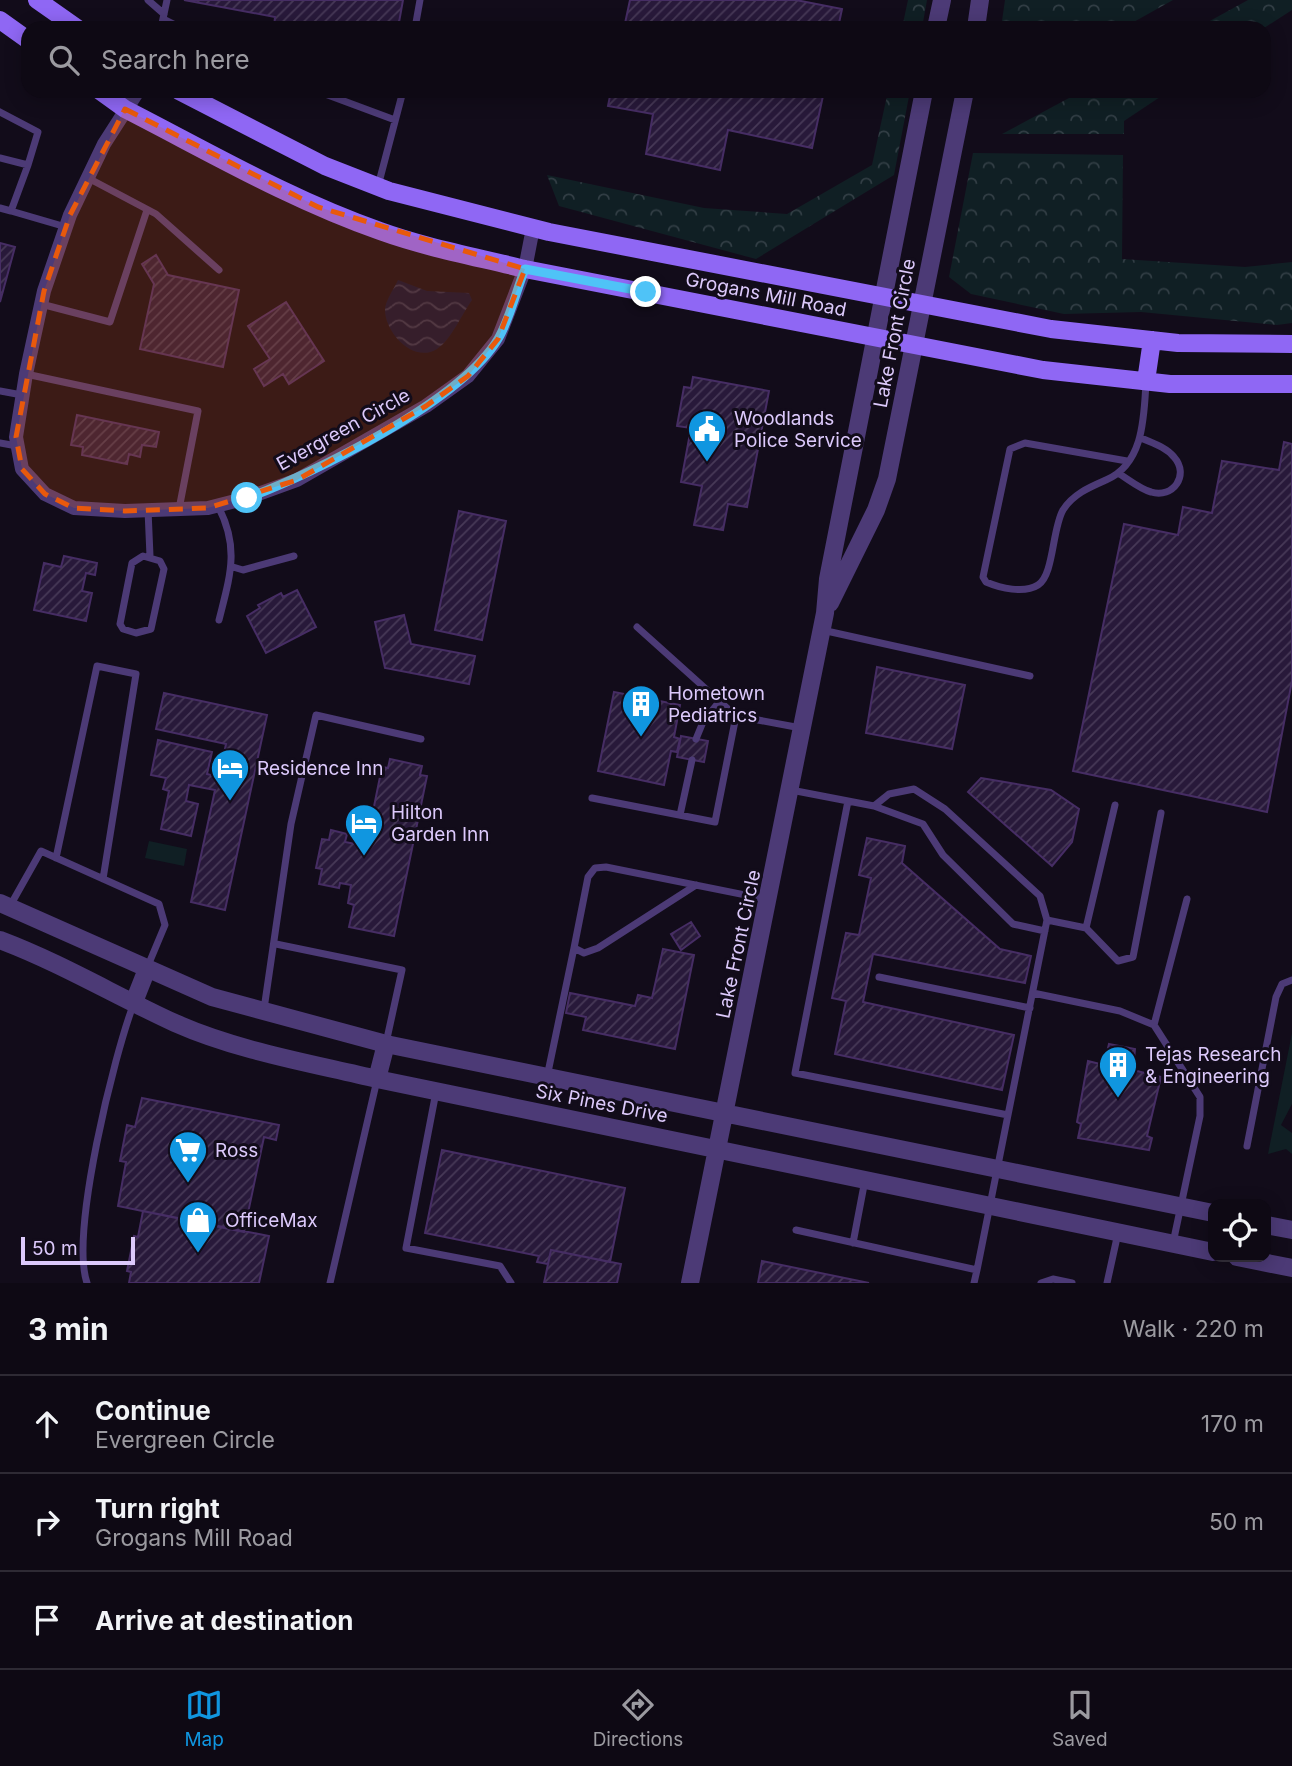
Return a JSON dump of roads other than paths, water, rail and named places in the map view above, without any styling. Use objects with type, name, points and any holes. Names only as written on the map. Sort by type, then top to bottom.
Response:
[{"type":"main road","points":[[37,0],[67,21]]},
{"type":"main road","points":[[0,20],[21,35]]},
{"type":"main road","name":"Grogans Mill Road","points":[[110,98],[125,109],[318,207],[382,232],[525,269],[1043,370],[1146,382],[1260,387],[1292,384]]},
{"type":"main road","name":"Grogans Mill Road","points":[[192,98],[325,166],[378,186],[533,228],[1051,329],[1152,340],[1292,344]]},
{"type":"main road","points":[[1146,382],[1152,340]]},
{"type":"street","points":[[938,21],[942,0]]},
{"type":"street","points":[[977,21],[980,0]]},
{"type":"street","name":"Evergreen Circle","points":[[133,98],[88,178],[66,227],[41,304],[22,395],[16,437],[22,469],[45,494],[74,508],[148,510],[218,505],[297,480],[426,406],[468,376],[498,339],[525,269],[533,228]]},
{"type":"street","name":"Lake Front Circle","points":[[690,1283],[769,899],[823,622],[828,579],[923,98]]},
{"type":"street","name":"Lake Front Circle","points":[[823,622],[882,494],[964,98]]},
{"type":"street","name":"Six Pines Drive","points":[[5,905],[212,997],[264,1013],[386,1044],[1208,1212]]},
{"type":"street","name":"Six Pines Drive","points":[[0,940],[177,1024],[242,1045],[377,1079],[1208,1251]]},
{"type":"street","points":[[134,1002],[147,969]]},
{"type":"street","points":[[377,1079],[386,1044]]},
{"type":"street","points":[[1271,1226],[1292,1230]]},
{"type":"street","points":[[1262,1262],[1292,1268]]},
{"type":"lane","points":[[148,0],[163,21]]},
{"type":"lane","points":[[163,21],[167,0]]},
{"type":"lane","points":[[416,21],[420,0]]},
{"type":"lane","points":[[336,98],[395,120]]},
{"type":"lane","points":[[378,186],[401,98]]},
{"type":"lane","points":[[0,112],[38,132],[10,211]]},
{"type":"lane","points":[[0,159],[27,164]]},
{"type":"lane","points":[[88,178],[147,210],[219,270]]},
{"type":"lane","points":[[0,208],[66,227]]},
{"type":"lane","points":[[41,304],[110,322],[147,210]]},
{"type":"lane","points":[[26,374],[198,411],[179,509]]},
{"type":"lane","points":[[1127,461],[1025,443],[1010,449],[983,577],[986,582],[1021,590],[1037,585],[1046,576],[1063,510],[1084,490],[1118,473],[1127,461],[1141,438],[1146,382]]},
{"type":"lane","points":[[0,391],[22,395]]},
{"type":"lane","points":[[1118,473],[1149,492],[1164,494],[1175,489],[1180,479],[1176,458],[1168,451],[1141,438]]},
{"type":"lane","points":[[0,443],[18,446]]},
{"type":"lane","points":[[218,505],[227,523],[233,567],[219,620]]},
{"type":"lane","points":[[148,510],[150,556]]},
{"type":"lane","points":[[143,556],[150,556],[160,561],[164,569],[151,629],[136,634],[123,629],[120,624],[132,563],[143,556]]},
{"type":"lane","points":[[233,567],[243,570],[294,556]]},
{"type":"lane","points":[[823,622],[1030,676]]},
{"type":"lane","points":[[637,626],[736,716],[802,728]]},
{"type":"lane","points":[[57,858],[97,666],[136,674],[103,878]]},
{"type":"lane","points":[[696,739],[703,722],[719,702]]},
{"type":"lane","points":[[264,1013],[276,944],[291,824],[316,715],[421,739]]},
{"type":"lane","points":[[592,797],[715,822],[736,716]]},
{"type":"lane","points":[[680,815],[692,760]]},
{"type":"lane","points":[[874,806],[889,794],[914,789],[925,796],[945,810],[1040,896],[1047,920],[974,1283]]},
{"type":"lane","points":[[790,790],[874,806],[923,824],[943,855],[1013,924],[1045,931]]},
{"type":"lane","points":[[848,801],[795,1073],[1008,1115]]},
{"type":"lane","points":[[1086,928],[1115,805]]},
{"type":"lane","points":[[1047,920],[1086,928],[1118,961],[1133,957],[1161,813]]},
{"type":"lane","points":[[5,905],[41,851],[103,878],[159,904],[165,925],[147,969]]},
{"type":"lane","points":[[547,1077],[588,877],[595,867],[769,899]]},
{"type":"lane","points":[[574,948],[584,953],[598,947],[696,885]]},
{"type":"lane","points":[[1154,1025],[1187,899]]},
{"type":"lane","points":[[276,944],[402,970],[386,1044]]},
{"type":"lane","points":[[879,976],[1030,1008]]},
{"type":"lane","points":[[1247,1146],[1276,997],[1282,984],[1292,980]]},
{"type":"lane","points":[[1033,993],[1120,1011],[1154,1025],[1200,1097],[1200,1116],[1173,1243]]},
{"type":"lane","points":[[87,1283],[81,1247],[85,1212],[121,1037],[134,1002]]},
{"type":"lane","points":[[330,1283],[377,1079]]},
{"type":"lane","points":[[436,1091],[406,1248],[500,1266],[511,1283]]},
{"type":"lane","points":[[853,1242],[865,1180]]},
{"type":"lane","points":[[796,1230],[976,1270]]},
{"type":"lane","points":[[1107,1283],[1118,1232]]},
{"type":"lane","points":[[1041,1283],[1053,1279],[1072,1283]]},
{"type":"water","points":[[398,280],[427,291],[469,293],[472,300],[452,333],[437,349],[428,353],[419,352],[410,349],[395,336],[386,319],[385,306]]},
{"type":"place","name":"Woodlands Police Service","points":[[707,463]]},
{"type":"place","name":"Hometown Pediatrics","points":[[641,738]]},
{"type":"place","name":"Residence Inn","points":[[230,802]]},
{"type":"place","name":"Hilton Garden Inn","points":[[364,857]]},
{"type":"place","name":"Tejas Research & Engineering","points":[[1118,1099]]},
{"type":"place","name":"Ross","points":[[188,1184]]},
{"type":"place","name":"OfficeMax","points":[[198,1254]]}]
